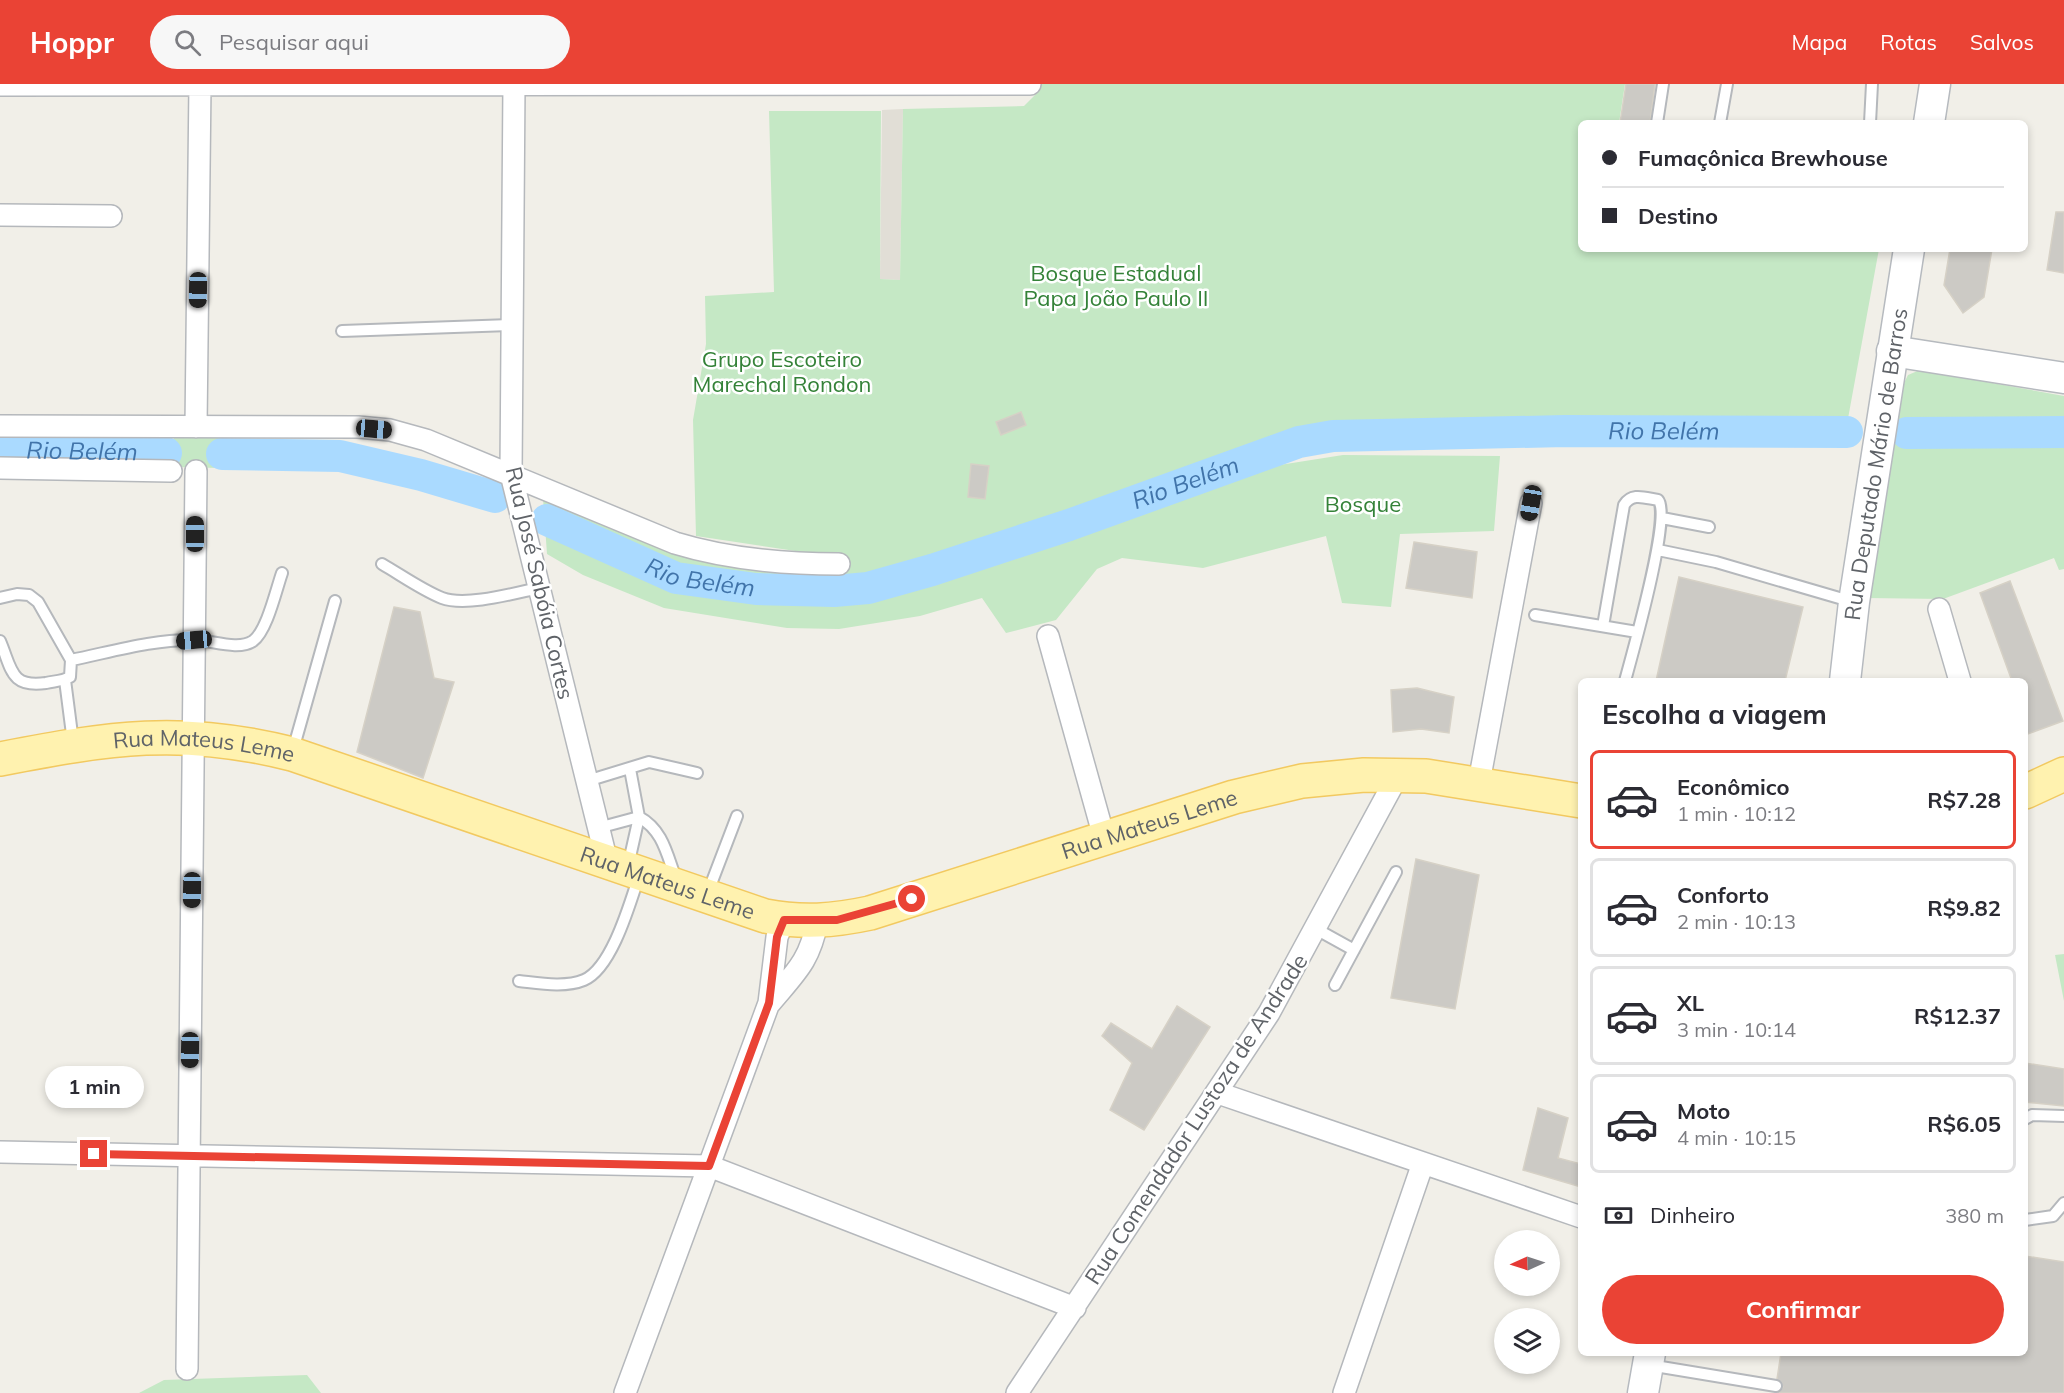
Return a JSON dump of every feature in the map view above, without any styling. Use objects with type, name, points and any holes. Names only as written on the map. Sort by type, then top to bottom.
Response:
[{"type":"main road","points":[[1929,120],[1935,84]]},
{"type":"main road","name":"Rua Deputado Mário de Barros","points":[[1845,678],[1854,602],[1908,252]]},
{"type":"main road","points":[[1892,351],[2064,378]]},
{"type":"main road","name":"Rua Mateus Leme","points":[[0,759],[74,745],[137,737],[193,736],[258,745],[292,753],[625,868],[784,920],[817,922],[870,913],[1234,797],[1302,781],[1398,775],[1479,782],[1578,800]]},
{"type":"main road","points":[[2028,791],[2064,774]]},
{"type":"street","points":[[0,85],[1030,85]]},
{"type":"street","points":[[196,426],[200,85]]},
{"type":"street","name":"Rua José Sabóia Cortes","points":[[514,85],[511,474],[598,828],[625,868]]},
{"type":"street","points":[[0,215],[111,216]]},
{"type":"street","points":[[0,426],[358,427],[390,430],[426,440],[697,550],[806,564],[839,564]]},
{"type":"street","points":[[0,468],[171,471]]},
{"type":"street","points":[[187,1369],[196,471]]},
{"type":"street","points":[[1479,782],[1531,503]]},
{"type":"street","points":[[1939,609],[1958,678]]},
{"type":"street","points":[[1048,636],[1104,837]]},
{"type":"street","name":"Rua Comendador Lustoza de Andrade","points":[[1017,1393],[1269,1013],[1398,775]]},
{"type":"street","points":[[626,1393],[769,1003],[777,937],[784,920]]},
{"type":"street","points":[[769,1003],[804,962],[814,940],[817,922]]},
{"type":"street","points":[[1218,1093],[1578,1216]]},
{"type":"street","points":[[0,1152],[709,1166],[1075,1308]]},
{"type":"street","points":[[1344,1393],[1423,1163]]},
{"type":"lane","points":[[1657,120],[1663,84]]},
{"type":"lane","points":[[1720,120],[1726,84]]},
{"type":"lane","points":[[1870,120],[1872,84]]},
{"type":"lane","points":[[342,331],[512,325]]},
{"type":"lane","points":[[1603,626],[1624,505],[1634,496],[1658,500],[1662,504],[1658,550],[1627,678]]},
{"type":"lane","points":[[1662,518],[1708,527]]},
{"type":"lane","points":[[1658,550],[1716,562],[1854,602]]},
{"type":"lane","points":[[382,564],[444,599],[495,597],[539,588]]},
{"type":"lane","points":[[71,660],[163,642],[194,640],[242,644],[253,641],[262,632],[282,573]]},
{"type":"lane","points":[[0,598],[17,594],[29,595],[38,602],[71,660],[72,671],[65,680],[31,685],[22,683],[15,677],[0,641]]},
{"type":"lane","points":[[292,753],[335,601]]},
{"type":"lane","points":[[1534,615],[1638,632]]},
{"type":"lane","points":[[65,680],[74,745]]},
{"type":"lane","points":[[587,781],[649,762],[697,774]]},
{"type":"lane","points":[[519,981],[560,984],[584,980],[599,968],[617,936],[625,868],[639,817],[630,769]]},
{"type":"lane","points":[[639,817],[657,831],[693,891],[737,816]]},
{"type":"lane","points":[[598,828],[639,817]]},
{"type":"lane","points":[[1335,985],[1396,872]]},
{"type":"lane","points":[[1316,929],[1354,950]]},
{"type":"lane","points":[[2028,1117],[2032,1115],[2064,1116]]},
{"type":"lane","points":[[2028,1220],[2053,1216],[2064,1203]]},
{"type":"lane","points":[[1647,1370],[1776,1386]]},
{"type":"shaded area","points":[[903,109],[900,280],[880,279],[882,110]]},
{"type":"green space","name":"Bosque Estadual Papa João Paulo II","points":[[1041,84],[1625,84],[1619,120],[1578,120],[1578,252],[1878,252],[1847,424],[1341,426],[1297,435],[1130,496],[921,565],[861,579],[825,580],[829,553],[802,552],[696,536],[693,420],[706,344],[705,296],[774,292],[769,111],[881,111],[880,279],[900,280],[903,109],[1024,106],[1041,89]]},
{"type":"green space","points":[[1920,370],[2064,396],[2064,569],[2059,570],[2054,558],[1943,599],[1866,598],[1903,385],[1908,375]]},
{"type":"green space","points":[[174,431],[221,432],[220,468],[173,467]]},
{"type":"green space","name":"Bosque","points":[[1343,455],[1500,456],[1494,531],[1400,534],[1391,607],[1342,603],[1326,536],[1203,568],[1122,558],[1097,569],[1056,620],[1006,633],[982,598],[920,616],[839,629],[787,628],[664,608],[583,575],[547,554],[543,498],[811,570],[818,599],[865,594],[951,573],[1089,529],[1260,468]]},
{"type":"green space","points":[[2064,954],[2064,1001],[2055,955]]},
{"type":"green space","points":[[307,1375],[321,1393],[139,1393],[164,1380]]},
{"type":"building","points":[[1626,84],[1655,84],[1650,120],[1620,120]]},
{"type":"building","points":[[2056,212],[2064,212],[2064,273],[2047,270]]},
{"type":"building","points":[[1950,252],[1992,252],[1984,297],[1963,313],[1944,285]]},
{"type":"building","points":[[1021,412],[1026,425],[1001,435],[996,422]]},
{"type":"building","points":[[971,464],[989,466],[985,499],[968,497]]},
{"type":"building","points":[[1414,542],[1477,552],[1472,598],[1406,588]]},
{"type":"building","points":[[1679,577],[1803,607],[1786,678],[1657,678]]},
{"type":"building","points":[[2010,581],[2063,721],[2028,734],[2028,678],[2011,678],[1980,593]]},
{"type":"building","points":[[394,607],[420,612],[434,678],[454,682],[423,778],[357,752]]},
{"type":"building","points":[[1417,688],[1454,697],[1449,733],[1421,729],[1393,732],[1391,690]]},
{"type":"building","points":[[1416,859],[1479,875],[1455,1009],[1391,998]]},
{"type":"building","points":[[1177,1006],[1210,1027],[1144,1130],[1110,1110],[1132,1063],[1102,1036],[1111,1023],[1152,1049]]},
{"type":"building","points":[[2028,1063],[2064,1069],[2064,1106],[2028,1102]]},
{"type":"building","points":[[1538,1108],[1568,1118],[1558,1158],[1578,1163],[1578,1186],[1523,1170]]},
{"type":"building","points":[[2028,1256],[2064,1262],[2064,1393],[1778,1393],[1783,1387],[1777,1379],[1781,1356],[2028,1356]]},
{"type":"waterway","name":"Rio Belém","points":[[547,520],[676,578],[756,589],[834,591],[868,588],[932,570],[1069,525],[1299,442],[1333,436],[1565,431],[1847,432]]},
{"type":"waterway","name":"Rio Belém","points":[[1907,433],[2064,432]]},
{"type":"waterway","name":"Rio Belém","points":[[0,450],[166,453]]},
{"type":"waterway","name":"Rio Belém","points":[[222,454],[340,456],[421,475],[495,497]]},
{"type":"route","points":[[94,1154],[709,1166],[769,1003],[777,937],[784,920],[817,922],[837,920],[870,913],[912,899]]},
{"type":"park label","name":"Grupo Escoteiro Marechal Rondon","points":[[782,372]]}]
